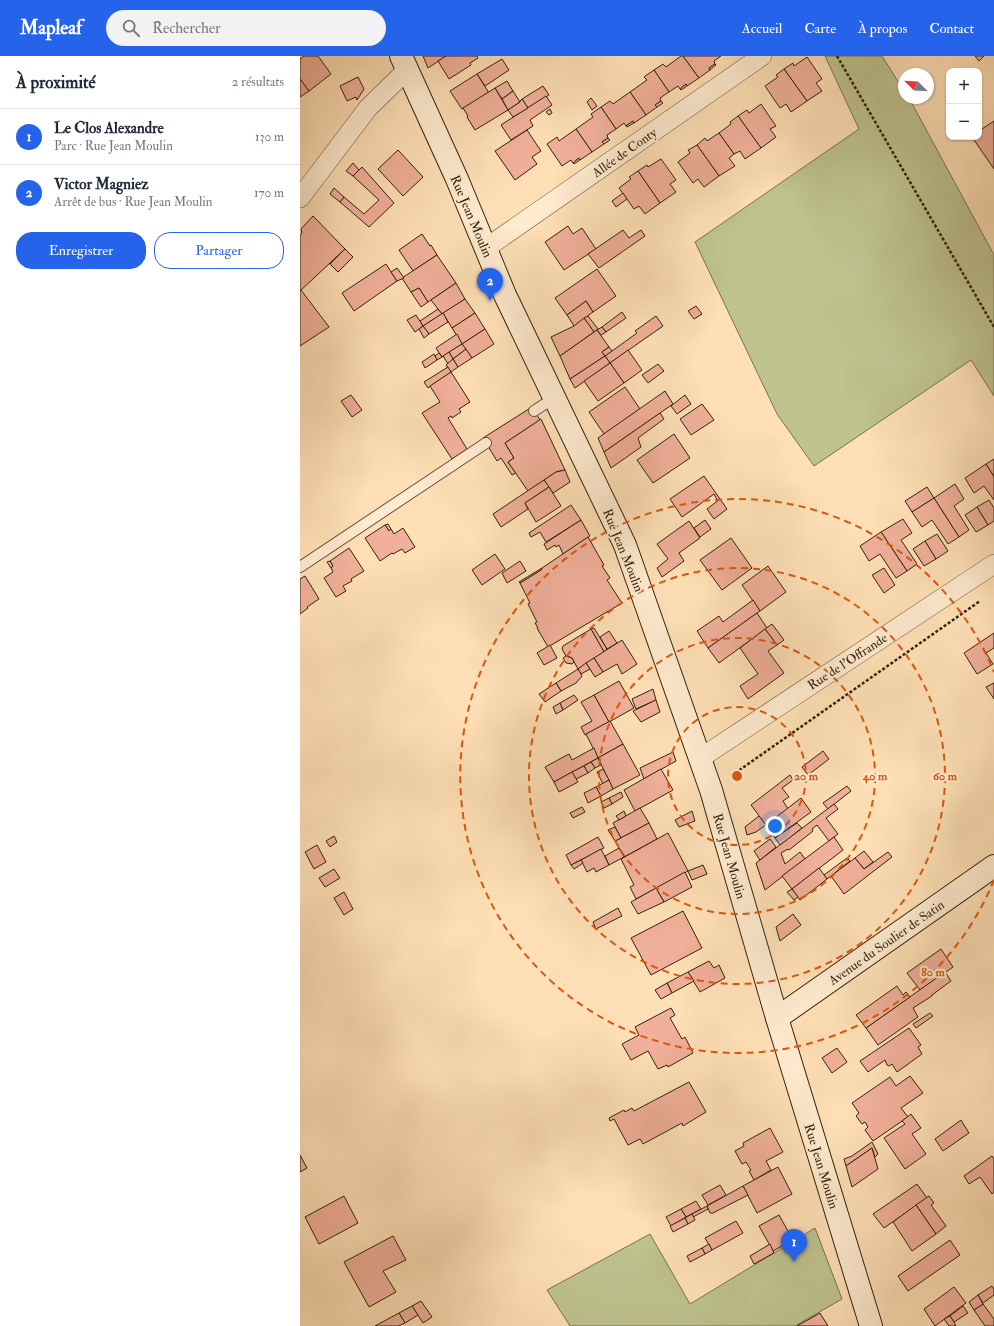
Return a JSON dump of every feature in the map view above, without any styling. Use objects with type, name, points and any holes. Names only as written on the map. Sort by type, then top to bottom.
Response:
[{"type":"main road","name":"Rue Jean Moulin","points":[[404,63],[457,179],[505,295],[625,545],[711,790],[777,1018],[871,1326]]},
{"type":"main road","name":"Avenue du Soulier de Satin","points":[[777,1018],[994,866]]},
{"type":"street","name":"Allée de Conty","points":[[486,248],[762,56]]},
{"type":"street","points":[[300,198],[404,63]]},
{"type":"street","name":"Rue de l'Offrande","points":[[699,759],[994,564]]},
{"type":"lane","points":[[534,411],[554,398]]},
{"type":"lane","points":[[300,567],[486,443]]},
{"type":"path","points":[[836,56],[994,327]]},
{"type":"path","points":[[711,790],[981,600]]},
{"type":"green space","points":[[825,56],[882,56],[898,81],[898,104],[912,104],[994,255],[994,396],[971,360],[814,466],[777,414],[695,242],[859,129]]},
{"type":"green space","points":[[815,1228],[842,1299],[795,1326],[570,1326],[547,1290],[650,1234],[690,1304]]},
{"type":"building","points":[[304,56],[318,56],[331,74],[309,91],[300,79],[300,59]]},
{"type":"building","points":[[423,56],[446,56],[428,68]]},
{"type":"building","points":[[446,56],[477,56],[478,58],[470,63],[471,65],[449,79],[438,61]]},
{"type":"building","points":[[683,56],[699,78],[687,86],[686,84],[680,89],[678,86],[669,92],[654,70],[663,64],[666,67]]},
{"type":"building","points":[[683,56],[721,56],[714,61],[715,64],[709,68],[710,70],[699,78]]},
{"type":"building","points":[[975,56],[984,56],[979,61]]},
{"type":"building","points":[[807,57],[822,79],[816,83],[822,91],[807,101],[784,69],[793,63],[794,66]]},
{"type":"building","points":[[502,59],[509,70],[485,86],[477,74]]},
{"type":"building","points":[[715,64],[716,65],[710,70],[709,68]]},
{"type":"building","points":[[784,69],[807,101],[791,112],[786,104],[780,108],[765,86],[778,77],[776,75]]},
{"type":"building","points":[[654,70],[669,92],[660,98],[661,101],[655,105],[657,107],[646,115],[630,92],[647,80],[644,77]]},
{"type":"building","points":[[477,74],[489,93],[462,109],[450,91]]},
{"type":"building","points":[[358,77],[364,89],[357,100],[356,97],[347,101],[340,86]]},
{"type":"building","points":[[300,79],[309,91],[300,97]]},
{"type":"building","points":[[507,81],[513,91],[502,99],[495,88]]},
{"type":"building","points":[[686,84],[687,86],[681,90],[680,89]]},
{"type":"building","points":[[543,86],[549,95],[528,108],[522,99]]},
{"type":"building","points":[[495,88],[508,110],[475,130],[463,108]]},
{"type":"building","points":[[513,91],[520,102],[508,110],[502,99]]},
{"type":"building","points":[[630,92],[646,115],[634,123],[633,121],[626,126],[624,123],[616,129],[601,107],[610,101],[613,104]]},
{"type":"building","points":[[546,96],[552,105],[530,120],[533,126],[511,140],[501,125]]},
{"type":"building","points":[[591,98],[597,106],[592,110],[587,102]]},
{"type":"building","points":[[522,99],[528,108],[513,117],[508,110]]},
{"type":"building","points":[[661,101],[663,103],[657,107],[655,105]]},
{"type":"building","points":[[761,104],[776,126],[770,129],[776,137],[761,148],[738,116],[747,110],[749,113]]},
{"type":"building","points":[[601,107],[616,129],[607,135],[608,138],[602,142],[604,144],[592,152],[576,129],[593,117],[591,114]]},
{"type":"building","points":[[550,109],[552,113],[549,115],[546,112]]},
{"type":"building","points":[[738,116],[761,148],[745,159],[740,151],[734,154],[719,133],[731,124],[730,122]]},
{"type":"building","points":[[633,121],[634,123],[627,127],[626,126]]},
{"type":"building","points":[[994,121],[994,169],[974,140],[982,140],[982,129]]},
{"type":"building","points":[[576,129],[592,152],[580,160],[579,158],[573,163],[571,160],[562,166],[547,144],[557,137],[559,141]]},
{"type":"building","points":[[527,130],[541,151],[532,157],[537,164],[515,180],[495,151]]},
{"type":"building","points":[[719,133],[734,154],[729,158],[735,166],[719,176],[697,145],[705,138],[707,141]]},
{"type":"building","points":[[608,138],[610,140],[604,144],[602,142]]},
{"type":"building","points":[[697,145],[719,176],[704,187],[698,179],[693,183],[678,162],[690,153],[688,150]]},
{"type":"building","points":[[398,150],[423,177],[403,196],[378,169]]},
{"type":"building","points":[[579,158],[580,160],[574,164],[573,163]]},
{"type":"building","points":[[661,159],[676,180],[670,184],[676,192],[660,203],[638,171]]},
{"type":"building","points":[[353,163],[359,170],[353,176],[346,171]]},
{"type":"building","points":[[362,167],[394,203],[369,227],[340,202],[344,197],[364,214],[379,200],[353,176]]},
{"type":"building","points":[[638,171],[660,203],[645,214],[639,206],[634,209],[619,188],[631,179],[629,177]]},
{"type":"building","points":[[334,188],[344,197],[340,202],[330,194]]},
{"type":"building","points":[[623,193],[627,199],[616,207],[612,201]]},
{"type":"building","points":[[313,216],[345,249],[300,291],[301,229]]},
{"type":"building","points":[[568,226],[573,234],[582,228],[596,249],[564,270],[545,242]]},
{"type":"building","points":[[623,230],[629,238],[641,230],[645,236],[599,268],[588,254]]},
{"type":"building","points":[[422,234],[437,255],[413,271],[399,250]]},
{"type":"building","points":[[345,249],[353,257],[338,272],[330,264]]},
{"type":"building","points":[[437,255],[456,283],[428,302],[419,288],[411,292],[402,278]]},
{"type":"building","points":[[386,264],[397,281],[354,311],[342,293]]},
{"type":"building","points":[[397,268],[404,278],[397,281],[391,272]]},
{"type":"building","points":[[597,269],[616,296],[593,312],[586,301],[567,315],[555,298]]},
{"type":"building","points":[[456,283],[465,299],[442,314],[431,300]]},
{"type":"building","points":[[419,288],[428,302],[421,307],[411,292]]},
{"type":"building","points":[[301,290],[329,327],[300,346],[300,291]]},
{"type":"building","points":[[465,299],[475,313],[452,328],[443,313]]},
{"type":"building","points":[[586,301],[593,312],[574,326],[567,315]]},
{"type":"building","points":[[696,306],[702,314],[694,319],[688,311]]},
{"type":"building","points":[[438,309],[442,314],[423,326],[420,321]]},
{"type":"building","points":[[622,312],[626,318],[606,332],[602,327]]},
{"type":"building","points":[[443,313],[448,322],[429,334],[423,326]]},
{"type":"building","points":[[475,313],[485,329],[462,344],[452,328]]},
{"type":"building","points":[[416,315],[423,326],[415,332],[407,320]]},
{"type":"building","points":[[588,316],[598,329],[594,332],[584,318]]},
{"type":"building","points":[[656,316],[663,326],[610,363],[605,356],[637,333],[635,331]]},
{"type":"building","points":[[584,318],[594,332],[560,356],[551,337],[574,326]]},
{"type":"building","points":[[423,326],[429,334],[424,338],[419,329]]},
{"type":"building","points":[[602,327],[606,332],[601,335],[597,330]]},
{"type":"building","points":[[485,329],[494,344],[472,358],[462,344]]},
{"type":"building","points":[[597,330],[609,347],[602,352],[605,356],[570,379],[560,356]]},
{"type":"building","points":[[457,334],[462,344],[442,357],[436,348]]},
{"type":"building","points":[[462,344],[466,349],[453,359],[449,352]]},
{"type":"building","points":[[609,347],[612,351],[605,356],[602,352]]},
{"type":"building","points":[[466,349],[472,358],[458,367],[453,359]]},
{"type":"building","points":[[628,350],[642,370],[624,383],[610,363]]},
{"type":"building","points":[[449,352],[453,359],[448,364],[443,356]]},
{"type":"building","points":[[439,353],[442,357],[437,360],[435,356]]},
{"type":"building","points":[[434,354],[437,360],[425,368],[422,362]]},
{"type":"building","points":[[605,356],[610,363],[575,388],[570,379]]},
{"type":"building","points":[[453,359],[458,367],[451,372],[446,365]]},
{"type":"building","points":[[610,363],[624,383],[598,401],[584,381]]},
{"type":"building","points":[[658,364],[664,371],[648,383],[642,375]]},
{"type":"building","points":[[448,367],[451,372],[428,388],[424,382]]},
{"type":"building","points":[[451,372],[470,402],[459,409],[461,412],[452,418],[451,416],[448,418],[467,449],[452,459],[422,413],[440,402],[430,386]]},
{"type":"building","points":[[625,387],[640,409],[604,434],[589,412]]},
{"type":"building","points":[[665,391],[673,404],[604,452],[598,438]]},
{"type":"building","points":[[351,395],[362,410],[352,417],[341,401]]},
{"type":"building","points":[[685,395],[691,404],[677,414],[671,406]]},
{"type":"building","points":[[702,404],[714,420],[691,435],[680,419]]},
{"type":"building","points":[[532,407],[540,420],[505,443],[514,458],[508,462],[516,473],[512,475],[501,458],[497,461],[483,438]]},
{"type":"building","points":[[660,413],[664,419],[638,438],[641,447],[611,468],[604,452]]},
{"type":"building","points":[[541,419],[565,470],[556,472],[528,491],[508,462],[514,458],[505,443]]},
{"type":"building","points":[[674,434],[690,458],[653,483],[637,460]]},
{"type":"building","points":[[994,459],[994,477],[986,464]]},
{"type":"building","points":[[986,464],[994,477],[994,500],[984,486],[974,493],[965,478]]},
{"type":"building","points":[[565,470],[570,482],[553,493],[544,480],[556,472]]},
{"type":"building","points":[[704,476],[720,499],[718,501],[714,494],[682,517],[670,499]]},
{"type":"building","points":[[544,480],[549,487],[525,503],[528,509],[501,527],[493,514]]},
{"type":"building","points":[[955,484],[964,499],[954,506],[969,530],[959,537],[934,498]]},
{"type":"building","points":[[549,487],[561,506],[536,522],[525,503]]},
{"type":"building","points":[[927,487],[934,498],[912,512],[905,501]]},
{"type":"building","points":[[934,498],[959,537],[948,544],[932,520],[922,527],[912,512]]},
{"type":"building","points":[[720,499],[727,509],[714,519],[707,509]]},
{"type":"building","points":[[989,500],[994,508],[994,521],[988,525],[977,507]]},
{"type":"building","points":[[571,505],[581,520],[546,542],[540,532],[531,537],[529,533]]},
{"type":"building","points":[[977,507],[988,525],[976,532],[965,515]]},
{"type":"building","points":[[903,519],[912,533],[901,540],[917,564],[907,571],[881,532]]},
{"type":"building","points":[[581,520],[590,536],[563,554],[559,545],[556,547],[555,545],[547,550],[544,544]]},
{"type":"building","points":[[705,520],[711,529],[700,537],[694,528]]},
{"type":"building","points":[[689,521],[700,538],[679,553],[684,561],[662,577],[657,568],[668,559],[657,544]]},
{"type":"building","points":[[388,524],[391,529],[389,531],[385,525]]},
{"type":"building","points":[[385,525],[389,531],[391,529],[394,534],[403,528],[415,547],[405,553],[402,549],[393,554],[392,553],[380,561],[365,538]]},
{"type":"building","points":[[881,532],[907,571],[896,578],[880,554],[869,561],[860,546]]},
{"type":"building","points":[[937,534],[948,551],[936,559],[925,541]]},
{"type":"building","points":[[588,537],[604,565],[602,566],[610,578],[607,580],[622,603],[548,647],[537,628],[535,623],[537,622],[528,604],[530,603],[520,583]]},
{"type":"building","points":[[731,538],[752,568],[722,590],[700,560]]},
{"type":"building","points":[[925,541],[936,559],[924,566],[913,549]]},
{"type":"building","points":[[349,548],[364,571],[343,586],[346,591],[336,597],[324,578],[333,572],[331,568],[333,566],[330,561]]},
{"type":"building","points":[[495,554],[505,569],[482,585],[472,570]]},
{"type":"building","points":[[330,561],[333,566],[331,568],[327,562]]},
{"type":"building","points":[[520,561],[526,571],[507,583],[502,573]]},
{"type":"building","points":[[768,566],[786,592],[760,611],[742,585]]},
{"type":"building","points":[[542,568],[520,583],[519,582]]},
{"type":"building","points":[[884,568],[895,585],[884,593],[872,575]]},
{"type":"building","points":[[305,576],[319,599],[300,614],[300,579]]},
{"type":"building","points":[[753,600],[760,611],[708,648],[697,631],[719,616],[723,622]]},
{"type":"building","points":[[757,613],[767,628],[719,663],[708,648]]},
{"type":"building","points":[[772,624],[784,640],[777,645],[765,629]]},
{"type":"building","points":[[594,628],[607,649],[604,652],[591,629]]},
{"type":"building","points":[[591,629],[604,652],[578,669],[572,658],[566,656],[562,649],[563,646]]},
{"type":"building","points":[[765,629],[777,645],[768,651],[784,673],[748,699],[740,686],[758,674],[740,648]]},
{"type":"building","points":[[609,631],[617,643],[607,649],[600,637]]},
{"type":"building","points":[[994,633],[994,648],[986,653],[993,664],[977,674],[964,653]]},
{"type":"building","points":[[622,640],[637,664],[622,674],[617,664],[603,672],[594,658]]},
{"type":"building","points":[[550,645],[557,658],[544,665],[537,653]]},
{"type":"building","points":[[566,656],[572,658],[574,662],[572,664],[566,663],[563,658]]},
{"type":"building","points":[[594,658],[603,672],[595,677],[586,663]]},
{"type":"building","points":[[586,663],[590,669],[581,674],[578,669]]},
{"type":"building","points":[[578,669],[582,676],[576,683],[561,691],[556,683]]},
{"type":"building","points":[[619,681],[634,708],[609,722],[594,695]]},
{"type":"building","points":[[556,683],[561,691],[545,702],[539,694]]},
{"type":"building","points":[[994,683],[994,699],[986,687]]},
{"type":"building","points":[[653,689],[656,700],[636,709],[632,699]]},
{"type":"building","points":[[574,695],[578,700],[563,710],[560,703]]},
{"type":"building","points":[[594,695],[609,722],[585,735],[581,727],[592,721],[581,702]]},
{"type":"building","points":[[656,700],[660,712],[641,722],[633,711]]},
{"type":"building","points":[[560,703],[563,710],[556,714],[553,707]]},
{"type":"building","points":[[610,721],[623,744],[598,758],[586,734]]},
{"type":"building","points":[[623,744],[640,775],[613,789],[598,758]]},
{"type":"building","points":[[594,748],[598,758],[554,782],[545,767],[569,754],[572,760]]},
{"type":"building","points":[[823,751],[829,759],[808,775],[802,767]]},
{"type":"building","points":[[673,752],[676,761],[644,779],[640,768]]},
{"type":"building","points":[[598,758],[601,765],[595,768],[591,762]]},
{"type":"building","points":[[591,762],[595,768],[588,773],[584,766]]},
{"type":"building","points":[[584,766],[588,773],[576,779],[572,772]]},
{"type":"building","points":[[603,769],[609,780],[603,784],[597,772]]},
{"type":"building","points":[[661,769],[673,790],[635,811],[624,790]]},
{"type":"building","points":[[572,772],[578,782],[559,792],[554,782]]},
{"type":"building","points":[[790,775],[793,780],[782,788],[789,797],[783,801],[788,809],[766,825],[751,805]]},
{"type":"building","points":[[609,780],[613,789],[601,796],[596,787]]},
{"type":"building","points":[[847,786],[851,791],[828,809],[823,803]]},
{"type":"building","points":[[596,787],[601,796],[588,803],[584,793]]},
{"type":"building","points":[[621,792],[623,797],[612,804],[609,798]]},
{"type":"building","points":[[609,798],[612,804],[604,808],[601,802]]},
{"type":"building","points":[[801,798],[811,812],[775,838],[766,825]]},
{"type":"building","points":[[834,804],[838,809],[826,818],[838,834],[829,841],[817,825],[812,829],[813,831],[789,850],[788,849],[781,853],[785,864],[800,852],[805,859],[765,890],[756,863]]},
{"type":"building","points":[[582,807],[585,812],[573,818],[570,813]]},
{"type":"building","points":[[640,808],[649,823],[621,838],[613,823]]},
{"type":"building","points":[[624,811],[626,816],[619,820],[616,816]]},
{"type":"building","points":[[692,811],[695,821],[679,827],[675,820]]},
{"type":"building","points":[[759,816],[766,825],[756,832],[747,835],[745,827]]},
{"type":"building","points":[[649,823],[657,839],[624,857],[615,841]]},
{"type":"building","points":[[797,823],[802,828],[780,845],[775,838]]},
{"type":"building","points":[[615,827],[621,838],[615,841],[608,830]]},
{"type":"building","points":[[668,833],[688,871],[636,899],[630,887],[634,885],[621,859]]},
{"type":"building","points":[[334,836],[337,842],[330,847],[326,841]]},
{"type":"building","points":[[598,837],[604,848],[571,865],[566,855]]},
{"type":"building","points":[[834,837],[843,850],[792,889],[782,876]]},
{"type":"building","points":[[770,839],[776,847],[760,860],[754,851]]},
{"type":"building","points":[[317,845],[326,862],[314,869],[305,852]]},
{"type":"building","points":[[619,848],[624,857],[609,865],[605,856]]},
{"type":"building","points":[[601,849],[609,865],[596,872],[594,868],[587,872],[581,860]]},
{"type":"building","points":[[864,851],[873,862],[864,869],[855,858]]},
{"type":"building","points":[[888,852],[892,857],[844,894],[831,876],[855,858],[864,869]]},
{"type":"building","points":[[847,858],[850,861],[827,879],[824,875]]},
{"type":"building","points":[[581,860],[583,863],[574,869],[571,865]]},
{"type":"building","points":[[703,865],[707,874],[692,880],[688,871]]},
{"type":"building","points":[[819,868],[827,879],[800,900],[792,889]]},
{"type":"building","points":[[334,869],[340,878],[325,887],[319,878]]},
{"type":"building","points":[[685,872],[692,887],[664,902],[656,888]]},
{"type":"building","points":[[656,888],[664,902],[638,914],[631,902]]},
{"type":"building","points":[[792,889],[798,897],[794,900],[787,892]]},
{"type":"building","points":[[344,892],[353,909],[344,915],[334,898]]},
{"type":"building","points":[[618,908],[622,916],[596,929],[593,922]]},
{"type":"building","points":[[683,911],[702,948],[651,975],[631,938]]},
{"type":"building","points":[[793,914],[801,925],[780,941],[776,927]]},
{"type":"building","points":[[941,949],[953,967],[920,990],[907,973]]},
{"type":"building","points":[[709,961],[714,968],[719,965],[725,978],[700,992],[688,972]]},
{"type":"building","points":[[688,972],[694,981],[672,993],[667,983]]},
{"type":"building","points":[[945,972],[951,981],[932,996],[913,1008],[918,1017],[878,1045],[866,1028]]},
{"type":"building","points":[[667,983],[672,993],[661,999],[655,990]]},
{"type":"building","points":[[897,986],[903,995],[906,992],[910,997],[866,1028],[856,1015]]},
{"type":"building","points":[[671,1008],[675,1015],[670,1018],[682,1039],[685,1037],[693,1053],[668,1067],[667,1065],[658,1069],[648,1051],[631,1060],[622,1044],[639,1035],[635,1027]]},
{"type":"building","points":[[930,1013],[933,1016],[916,1028],[913,1024]]},
{"type":"building","points":[[909,1028],[921,1045],[918,1047],[922,1054],[897,1072],[892,1064],[889,1066],[887,1065],[885,1060],[868,1072],[860,1061]]},
{"type":"building","points":[[837,1048],[847,1062],[832,1073],[822,1058]]},
{"type":"building","points":[[910,1076],[923,1093],[901,1108],[908,1117],[873,1141],[865,1130],[868,1127],[865,1122],[862,1124],[856,1116],[859,1113],[852,1103],[890,1077],[896,1086]]},
{"type":"building","points":[[689,1082],[706,1112],[683,1126],[682,1123],[643,1144],[640,1139],[628,1145],[614,1119],[610,1121],[609,1118],[624,1110],[625,1112],[632,1108],[634,1111]]},
{"type":"building","points":[[911,1114],[921,1128],[912,1134],[926,1154],[905,1169],[884,1138],[905,1124],[902,1121]]},
{"type":"building","points":[[961,1120],[969,1133],[943,1151],[935,1139]]},
{"type":"building","points":[[770,1128],[783,1152],[766,1161],[771,1170],[754,1180],[749,1171],[751,1170],[746,1162],[742,1164],[735,1151],[744,1146],[743,1143]]},
{"type":"building","points":[[872,1142],[878,1154],[875,1157],[872,1148],[846,1166],[844,1159],[852,1156]]},
{"type":"building","points":[[872,1148],[878,1169],[852,1187],[846,1166]]},
{"type":"building","points":[[300,1155],[307,1168],[300,1172]]},
{"type":"building","points":[[992,1156],[994,1159],[994,1192],[992,1194],[980,1177],[969,1184],[964,1176]]},
{"type":"building","points":[[778,1167],[792,1194],[757,1213],[743,1186]]},
{"type":"building","points":[[917,1184],[927,1198],[884,1228],[873,1214]]},
{"type":"building","points":[[720,1185],[726,1195],[708,1205],[702,1195]]},
{"type":"building","points":[[743,1186],[748,1195],[713,1213],[710,1213],[707,1206]]},
{"type":"building","points":[[344,1196],[358,1223],[319,1244],[305,1217]]},
{"type":"building","points":[[929,1196],[934,1203],[931,1205],[946,1226],[936,1234],[916,1205]]},
{"type":"building","points":[[696,1201],[701,1209],[686,1217],[681,1209]]},
{"type":"building","points":[[916,1205],[936,1234],[912,1251],[893,1222]]},
{"type":"building","points":[[707,1206],[708,1209],[693,1217],[692,1214]]},
{"type":"building","points":[[681,1209],[686,1217],[671,1226],[666,1217]]},
{"type":"building","points":[[692,1214],[695,1220],[688,1224],[685,1218]]},
{"type":"building","points":[[779,1215],[793,1240],[773,1251],[759,1226]]},
{"type":"building","points":[[685,1218],[688,1224],[673,1232],[670,1226]]},
{"type":"building","points":[[736,1221],[743,1233],[712,1250],[705,1238]]},
{"type":"building","points":[[393,1236],[406,1260],[383,1271],[396,1292],[369,1307],[344,1262]]},
{"type":"building","points":[[950,1240],[960,1255],[908,1291],[898,1276]]},
{"type":"building","points":[[709,1244],[712,1250],[705,1254],[702,1248]]},
{"type":"building","points":[[770,1244],[774,1253],[754,1264],[750,1256]]},
{"type":"building","points":[[702,1248],[705,1254],[690,1262],[687,1256]]},
{"type":"building","points":[[992,1286],[994,1289],[994,1295],[983,1303],[978,1295]]},
{"type":"building","points":[[954,1287],[966,1303],[935,1326],[924,1309]]},
{"type":"building","points":[[978,1295],[983,1304],[974,1310],[969,1302]]},
{"type":"building","points":[[421,1301],[432,1317],[423,1323],[412,1306]]},
{"type":"building","points":[[983,1304],[994,1319],[994,1326],[985,1326],[974,1310]]},
{"type":"building","points":[[412,1306],[418,1315],[405,1323],[399,1313]]},
{"type":"building","points":[[963,1306],[968,1313],[954,1322],[950,1316]]},
{"type":"building","points":[[399,1313],[405,1323],[398,1326],[375,1326]]},
{"type":"building","points":[[820,1313],[828,1326],[797,1326]]},
{"type":"building","points":[[950,1316],[956,1326],[949,1326],[944,1319]]},
{"type":"place","name":"Victor Magniez","points":[[490,301]]},
{"type":"place","name":"Le Clos Alexandre","points":[[794,1262]]}]
